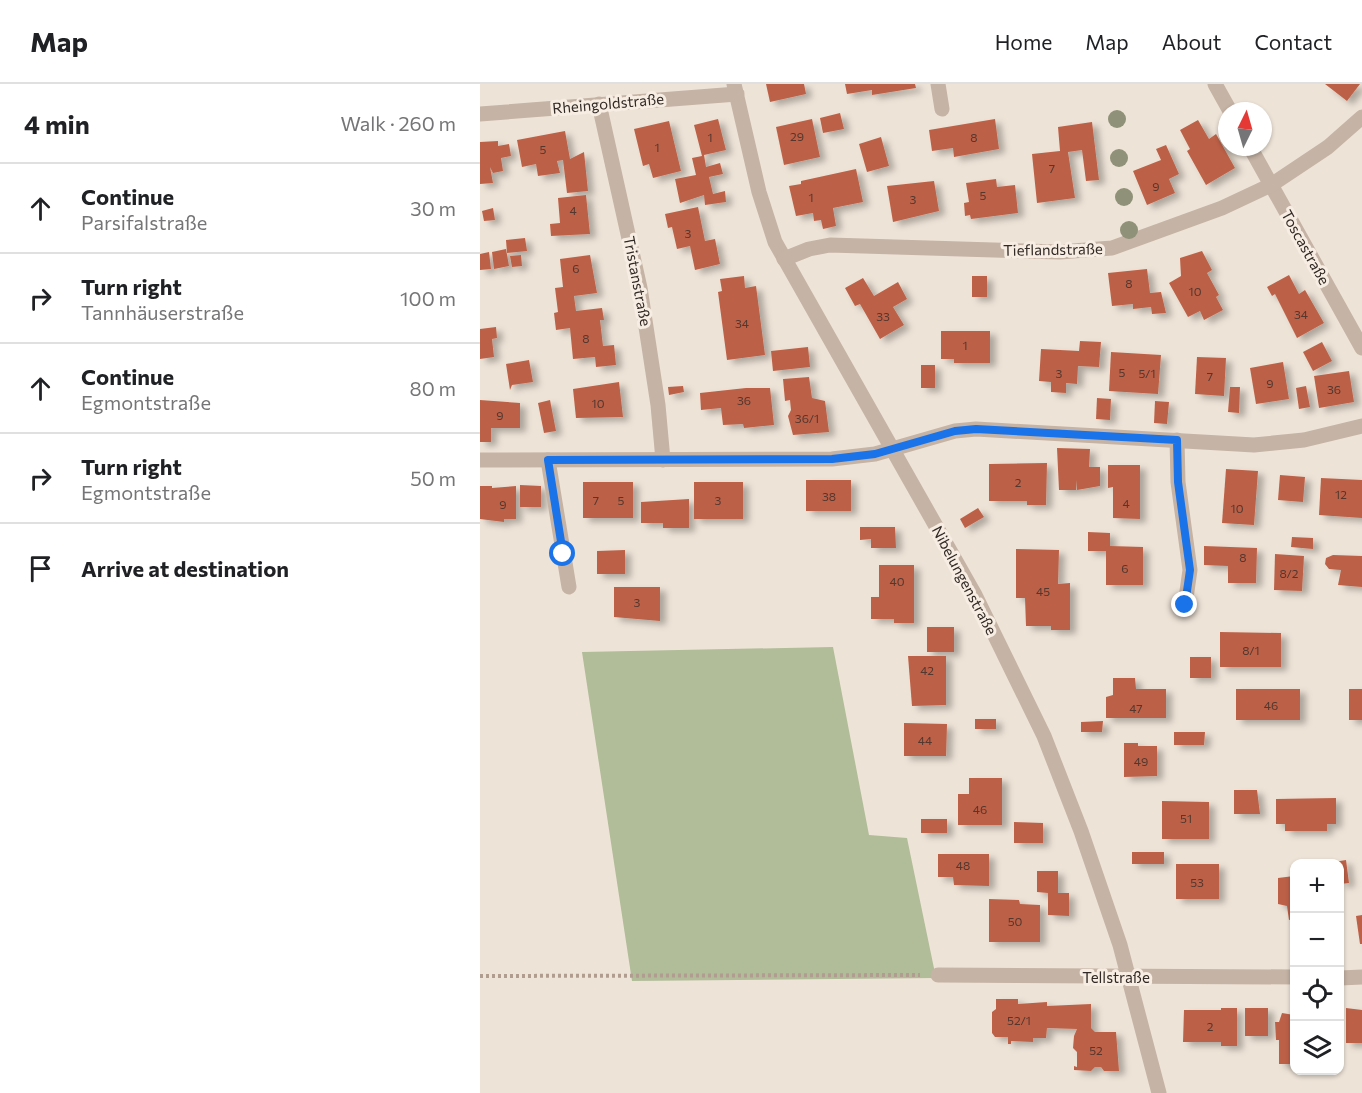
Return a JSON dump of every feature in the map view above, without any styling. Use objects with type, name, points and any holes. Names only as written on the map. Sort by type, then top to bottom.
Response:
[{"type":"street","points":[[938,84],[942,109]]},
{"type":"street","points":[[1215,84],[1225,102]]},
{"type":"street","name":"Rheingoldstraße","points":[[480,114],[736,89]]},
{"type":"street","name":"Nibelungenstraße","points":[[736,89],[759,192],[769,226],[784,259],[975,595],[1044,736],[1081,831],[1129,977],[1159,1093]]},
{"type":"street","name":"Tristanstraße","points":[[599,104],[640,288],[657,395],[663,460]]},
{"type":"street","name":"Tieflandstraße","points":[[784,259],[809,249],[830,245],[1093,251],[1135,241],[1222,208],[1271,185],[1328,147],[1362,117]]},
{"type":"street","name":"Toscastraße","points":[[1255,156],[1362,348]]},
{"type":"street","points":[[480,460],[832,459],[891,450],[955,431],[976,429],[1254,445],[1329,435],[1362,426]]},
{"type":"street","points":[[1177,440],[1178,482],[1190,570],[1185,605]]},
{"type":"street","points":[[548,460],[569,587]]},
{"type":"street","name":"Tellstraße","points":[[938,975],[1290,977]]},
{"type":"street","points":[[1344,978],[1362,977]]},
{"type":"path","points":[[480,976],[938,975]]},
{"type":"green space","points":[[833,647],[869,835],[907,838],[936,978],[632,981],[582,652]]},
{"type":"building","points":[[766,84],[804,84],[806,94],[770,102]]},
{"type":"building","points":[[845,84],[915,84],[916,88],[872,95],[872,90],[847,94]]},
{"type":"building","points":[[1325,84],[1360,84],[1347,101]]},
{"type":"building","points":[[840,113],[844,129],[823,133],[820,118]]},
{"type":"building","points":[[718,119],[726,150],[704,155],[706,167],[720,163],[723,174],[709,177],[713,194],[725,191],[726,202],[705,205],[704,195],[680,203],[675,179],[696,175],[692,158],[702,156],[694,125]]},
{"type":"building","points":[[812,119],[820,157],[784,165],[776,127]]},
{"type":"building","points":[[995,119],[999,149],[954,157],[953,148],[932,151],[929,130]]},
{"type":"building","points":[[1198,120],[1209,139],[1216,134],[1218,138],[1218,156],[1228,156],[1235,168],[1206,185],[1187,151],[1190,149],[1180,130]]},
{"type":"building","points":[[669,121],[681,171],[653,178],[649,164],[643,166],[634,129]]},
{"type":"building","points":[[1092,122],[1099,180],[1086,181],[1082,150],[1068,152],[1075,198],[1037,203],[1032,154],[1060,151],[1058,127]]},
{"type":"building","points":[[565,131],[570,159],[584,152],[588,191],[567,193],[563,160],[557,161],[560,173],[538,176],[536,164],[522,167],[517,140]]},
{"type":"building","points":[[881,137],[889,166],[867,172],[859,144]]},
{"type":"building","points":[[498,141],[498,146],[509,144],[511,156],[501,158],[503,171],[493,173],[490,167],[493,183],[480,184],[480,142]]},
{"type":"building","points":[[1166,145],[1179,174],[1169,179],[1175,193],[1147,205],[1133,171],[1161,160],[1156,149]]},
{"type":"building","points":[[856,169],[863,202],[833,208],[836,226],[823,229],[821,220],[814,221],[813,213],[796,216],[789,186],[801,184],[801,181]]},
{"type":"building","points":[[996,179],[997,187],[1015,185],[1018,213],[971,219],[970,215],[965,216],[964,203],[969,202],[966,183]]},
{"type":"building","points":[[934,181],[939,211],[893,222],[887,186]]},
{"type":"building","points":[[586,195],[590,234],[551,236],[550,224],[560,223],[558,198]]},
{"type":"building","points":[[698,207],[705,241],[715,239],[720,264],[695,270],[690,246],[677,249],[672,227],[668,228],[665,214]]},
{"type":"building","points":[[493,208],[495,220],[484,221],[482,211]]},
{"type":"building","points":[[525,238],[527,251],[507,253],[506,240]]},
{"type":"building","points":[[506,249],[509,266],[494,269],[492,252]]},
{"type":"building","points":[[1202,251],[1212,270],[1207,273],[1219,295],[1216,297],[1223,310],[1204,320],[1200,311],[1188,317],[1169,283],[1181,276],[1180,258]]},
{"type":"building","points":[[489,252],[491,269],[480,270],[480,254]]},
{"type":"building","points":[[521,255],[522,266],[512,267],[510,256]]},
{"type":"building","points":[[590,255],[597,293],[574,296],[576,311],[602,308],[604,320],[600,320],[603,346],[614,345],[616,365],[596,367],[595,357],[573,359],[570,328],[556,330],[554,313],[558,312],[555,288],[563,287],[560,259]]},
{"type":"building","points":[[1147,269],[1150,293],[1161,292],[1166,313],[1152,314],[1151,307],[1133,309],[1133,304],[1112,306],[1108,273]]},
{"type":"building","points":[[1289,275],[1299,294],[1305,290],[1324,323],[1297,338],[1275,294],[1272,296],[1267,287]]},
{"type":"building","points":[[744,276],[745,288],[756,286],[765,355],[727,360],[718,292],[722,291],[720,279]]},
{"type":"building","points":[[972,276],[987,276],[987,297],[972,297]]},
{"type":"building","points":[[863,278],[874,296],[898,282],[907,299],[893,307],[904,325],[880,339],[860,304],[855,306],[845,288]]},
{"type":"building","points":[[496,327],[497,338],[492,339],[494,357],[480,359],[480,329]]},
{"type":"building","points":[[941,331],[990,331],[990,363],[954,363],[954,359],[941,359]]},
{"type":"building","points":[[1080,341],[1101,342],[1099,367],[1078,366],[1077,384],[1066,383],[1066,393],[1051,392],[1051,382],[1039,381],[1041,349],[1079,351]]},
{"type":"building","points":[[1322,342],[1332,361],[1313,371],[1303,352]]},
{"type":"building","points":[[808,347],[810,367],[773,371],[771,351]]},
{"type":"building","points":[[1111,352],[1161,355],[1158,394],[1109,391]]},
{"type":"building","points":[[1197,357],[1226,358],[1224,396],[1195,394]]},
{"type":"building","points":[[529,360],[533,382],[512,385],[510,390],[506,364]]},
{"type":"building","points":[[1283,362],[1289,399],[1256,404],[1250,368]]},
{"type":"building","points":[[921,365],[935,365],[935,388],[921,388]]},
{"type":"building","points":[[1349,371],[1354,402],[1319,408],[1314,376]]},
{"type":"building","points":[[809,377],[812,398],[825,401],[829,432],[793,435],[788,416],[791,410],[790,400],[785,401],[783,379]]},
{"type":"building","points":[[619,382],[623,417],[576,418],[573,389]]},
{"type":"building","points":[[683,386],[684,392],[669,395],[668,387]]},
{"type":"building","points":[[1306,386],[1310,407],[1299,409],[1296,388]]},
{"type":"building","points":[[1230,387],[1240,387],[1239,413],[1228,412]]},
{"type":"building","points":[[770,388],[774,425],[744,428],[743,424],[723,425],[721,408],[701,410],[700,393]]},
{"type":"building","points":[[1097,398],[1111,399],[1110,420],[1096,419]]},
{"type":"building","points":[[480,400],[520,403],[520,428],[491,428],[491,442],[480,442]]},
{"type":"building","points":[[550,400],[556,431],[544,433],[538,403]]},
{"type":"building","points":[[1155,401],[1169,402],[1167,424],[1154,423]]},
{"type":"building","points":[[1057,448],[1090,449],[1089,467],[1100,467],[1100,486],[1077,490],[1076,480],[1076,490],[1059,490]]},
{"type":"building","points":[[1047,463],[1046,505],[1027,505],[1027,501],[989,501],[989,464]]},
{"type":"building","points":[[1108,465],[1140,465],[1140,519],[1113,518],[1113,487],[1108,488]]},
{"type":"building","points":[[1226,469],[1258,471],[1254,525],[1222,523]]},
{"type":"building","points":[[1280,475],[1305,477],[1303,502],[1278,500]]},
{"type":"building","points":[[1321,478],[1362,480],[1362,518],[1319,515]]},
{"type":"building","points":[[806,480],[851,480],[851,511],[806,511]]},
{"type":"building","points":[[583,482],[633,482],[633,518],[583,518]]},
{"type":"building","points":[[694,482],[743,482],[743,519],[694,519]]},
{"type":"building","points":[[520,485],[541,486],[541,507],[520,507]]},
{"type":"building","points":[[480,486],[492,486],[492,488],[516,486],[516,519],[504,519],[504,522],[480,519]]},
{"type":"building","points":[[689,499],[689,528],[663,528],[663,523],[641,523],[641,502]]},
{"type":"building","points":[[978,508],[984,517],[965,528],[960,519]]},
{"type":"building","points":[[860,527],[895,527],[896,548],[871,548],[871,539],[860,540]]},
{"type":"building","points":[[1088,532],[1110,533],[1110,546],[1143,547],[1143,585],[1106,585],[1106,551],[1088,551]]},
{"type":"building","points":[[1292,537],[1313,538],[1313,549],[1291,547]]},
{"type":"building","points":[[1204,546],[1257,548],[1256,583],[1228,583],[1228,566],[1204,565]]},
{"type":"building","points":[[1016,549],[1059,550],[1058,584],[1070,583],[1070,630],[1051,630],[1051,626],[1026,626],[1025,598],[1016,598]]},
{"type":"building","points":[[625,550],[625,574],[597,574],[597,551]]},
{"type":"building","points":[[1275,554],[1304,556],[1302,591],[1274,590]]},
{"type":"building","points":[[1333,555],[1362,556],[1362,587],[1338,585],[1341,570],[1329,569],[1325,564],[1326,558]]},
{"type":"building","points":[[879,565],[914,565],[914,623],[894,623],[894,619],[871,619],[871,597],[879,597]]},
{"type":"building","points":[[614,587],[660,587],[660,621],[614,617]]},
{"type":"building","points":[[927,627],[954,627],[954,652],[927,652]]},
{"type":"building","points":[[1220,632],[1281,633],[1281,667],[1220,667]]},
{"type":"building","points":[[908,656],[946,656],[946,705],[912,706]]},
{"type":"building","points":[[1190,657],[1211,657],[1211,678],[1190,678]]},
{"type":"building","points":[[1113,678],[1135,678],[1136,689],[1166,689],[1166,718],[1106,718],[1106,697],[1113,695]]},
{"type":"building","points":[[1236,689],[1300,689],[1300,720],[1236,720]]},
{"type":"building","points":[[1349,689],[1362,689],[1362,720],[1349,720]]},
{"type":"building","points":[[975,719],[996,719],[996,729],[975,729]]},
{"type":"building","points":[[1103,721],[1102,732],[1081,732],[1081,722]]},
{"type":"building","points":[[904,723],[947,724],[946,756],[904,756]]},
{"type":"building","points":[[1174,732],[1205,732],[1204,745],[1174,745]]},
{"type":"building","points":[[1124,743],[1157,746],[1157,776],[1124,777]]},
{"type":"building","points":[[969,778],[1002,778],[1002,825],[958,825],[958,794],[969,794]]},
{"type":"building","points":[[1234,790],[1257,790],[1260,814],[1234,814]]},
{"type":"building","points":[[1336,798],[1336,824],[1327,824],[1327,831],[1285,831],[1285,824],[1276,824],[1276,799]]},
{"type":"building","points":[[1162,801],[1209,802],[1209,839],[1162,839]]},
{"type":"building","points":[[921,819],[947,819],[947,833],[921,833]]},
{"type":"building","points":[[1014,822],[1043,823],[1043,843],[1014,843]]},
{"type":"building","points":[[1132,852],[1164,852],[1164,864],[1132,864]]},
{"type":"building","points":[[938,854],[989,854],[989,886],[954,885],[953,877],[938,877]]},
{"type":"building","points":[[1344,860],[1346,860],[1349,883],[1344,884]]},
{"type":"building","points":[[1176,864],[1219,864],[1219,899],[1176,899]]},
{"type":"building","points":[[1037,871],[1058,871],[1058,893],[1069,893],[1069,916],[1048,915],[1048,893],[1037,892]]},
{"type":"building","points":[[1290,876],[1290,920],[1287,906],[1278,904],[1278,878]]},
{"type":"building","points":[[989,899],[1019,900],[1020,904],[1040,905],[1040,942],[989,942]]},
{"type":"building","points":[[1362,915],[1362,944],[1360,944],[1356,916]]},
{"type":"building","points":[[996,999],[1018,999],[1018,1004],[1047,1002],[1047,1006],[1091,1004],[1091,1028],[1095,1032],[1116,1032],[1119,1071],[1104,1071],[1101,1067],[1095,1067],[1091,1071],[1074,1070],[1074,1066],[1077,1067],[1077,1052],[1073,1048],[1077,1029],[1047,1028],[1046,1038],[1033,1038],[1033,1042],[1011,1041],[1011,1044],[1008,1044],[1008,1037],[995,1037],[992,1033],[992,1012],[996,1009]]},
{"type":"building","points":[[1221,1008],[1237,1008],[1237,1046],[1221,1046],[1221,1042],[1183,1042],[1184,1010],[1221,1010]]},
{"type":"building","points":[[1245,1008],[1268,1008],[1268,1036],[1245,1036]]},
{"type":"building","points":[[1346,1008],[1362,1010],[1362,1043],[1346,1043]]},
{"type":"building","points":[[1282,1013],[1290,1014],[1290,1064],[1279,1064],[1279,1040],[1276,1040],[1275,1022],[1279,1022]]},
{"type":"route","points":[[563,554],[548,460],[792,461],[855,458],[955,431],[976,429],[1177,440],[1178,482],[1190,570],[1185,605]]}]
